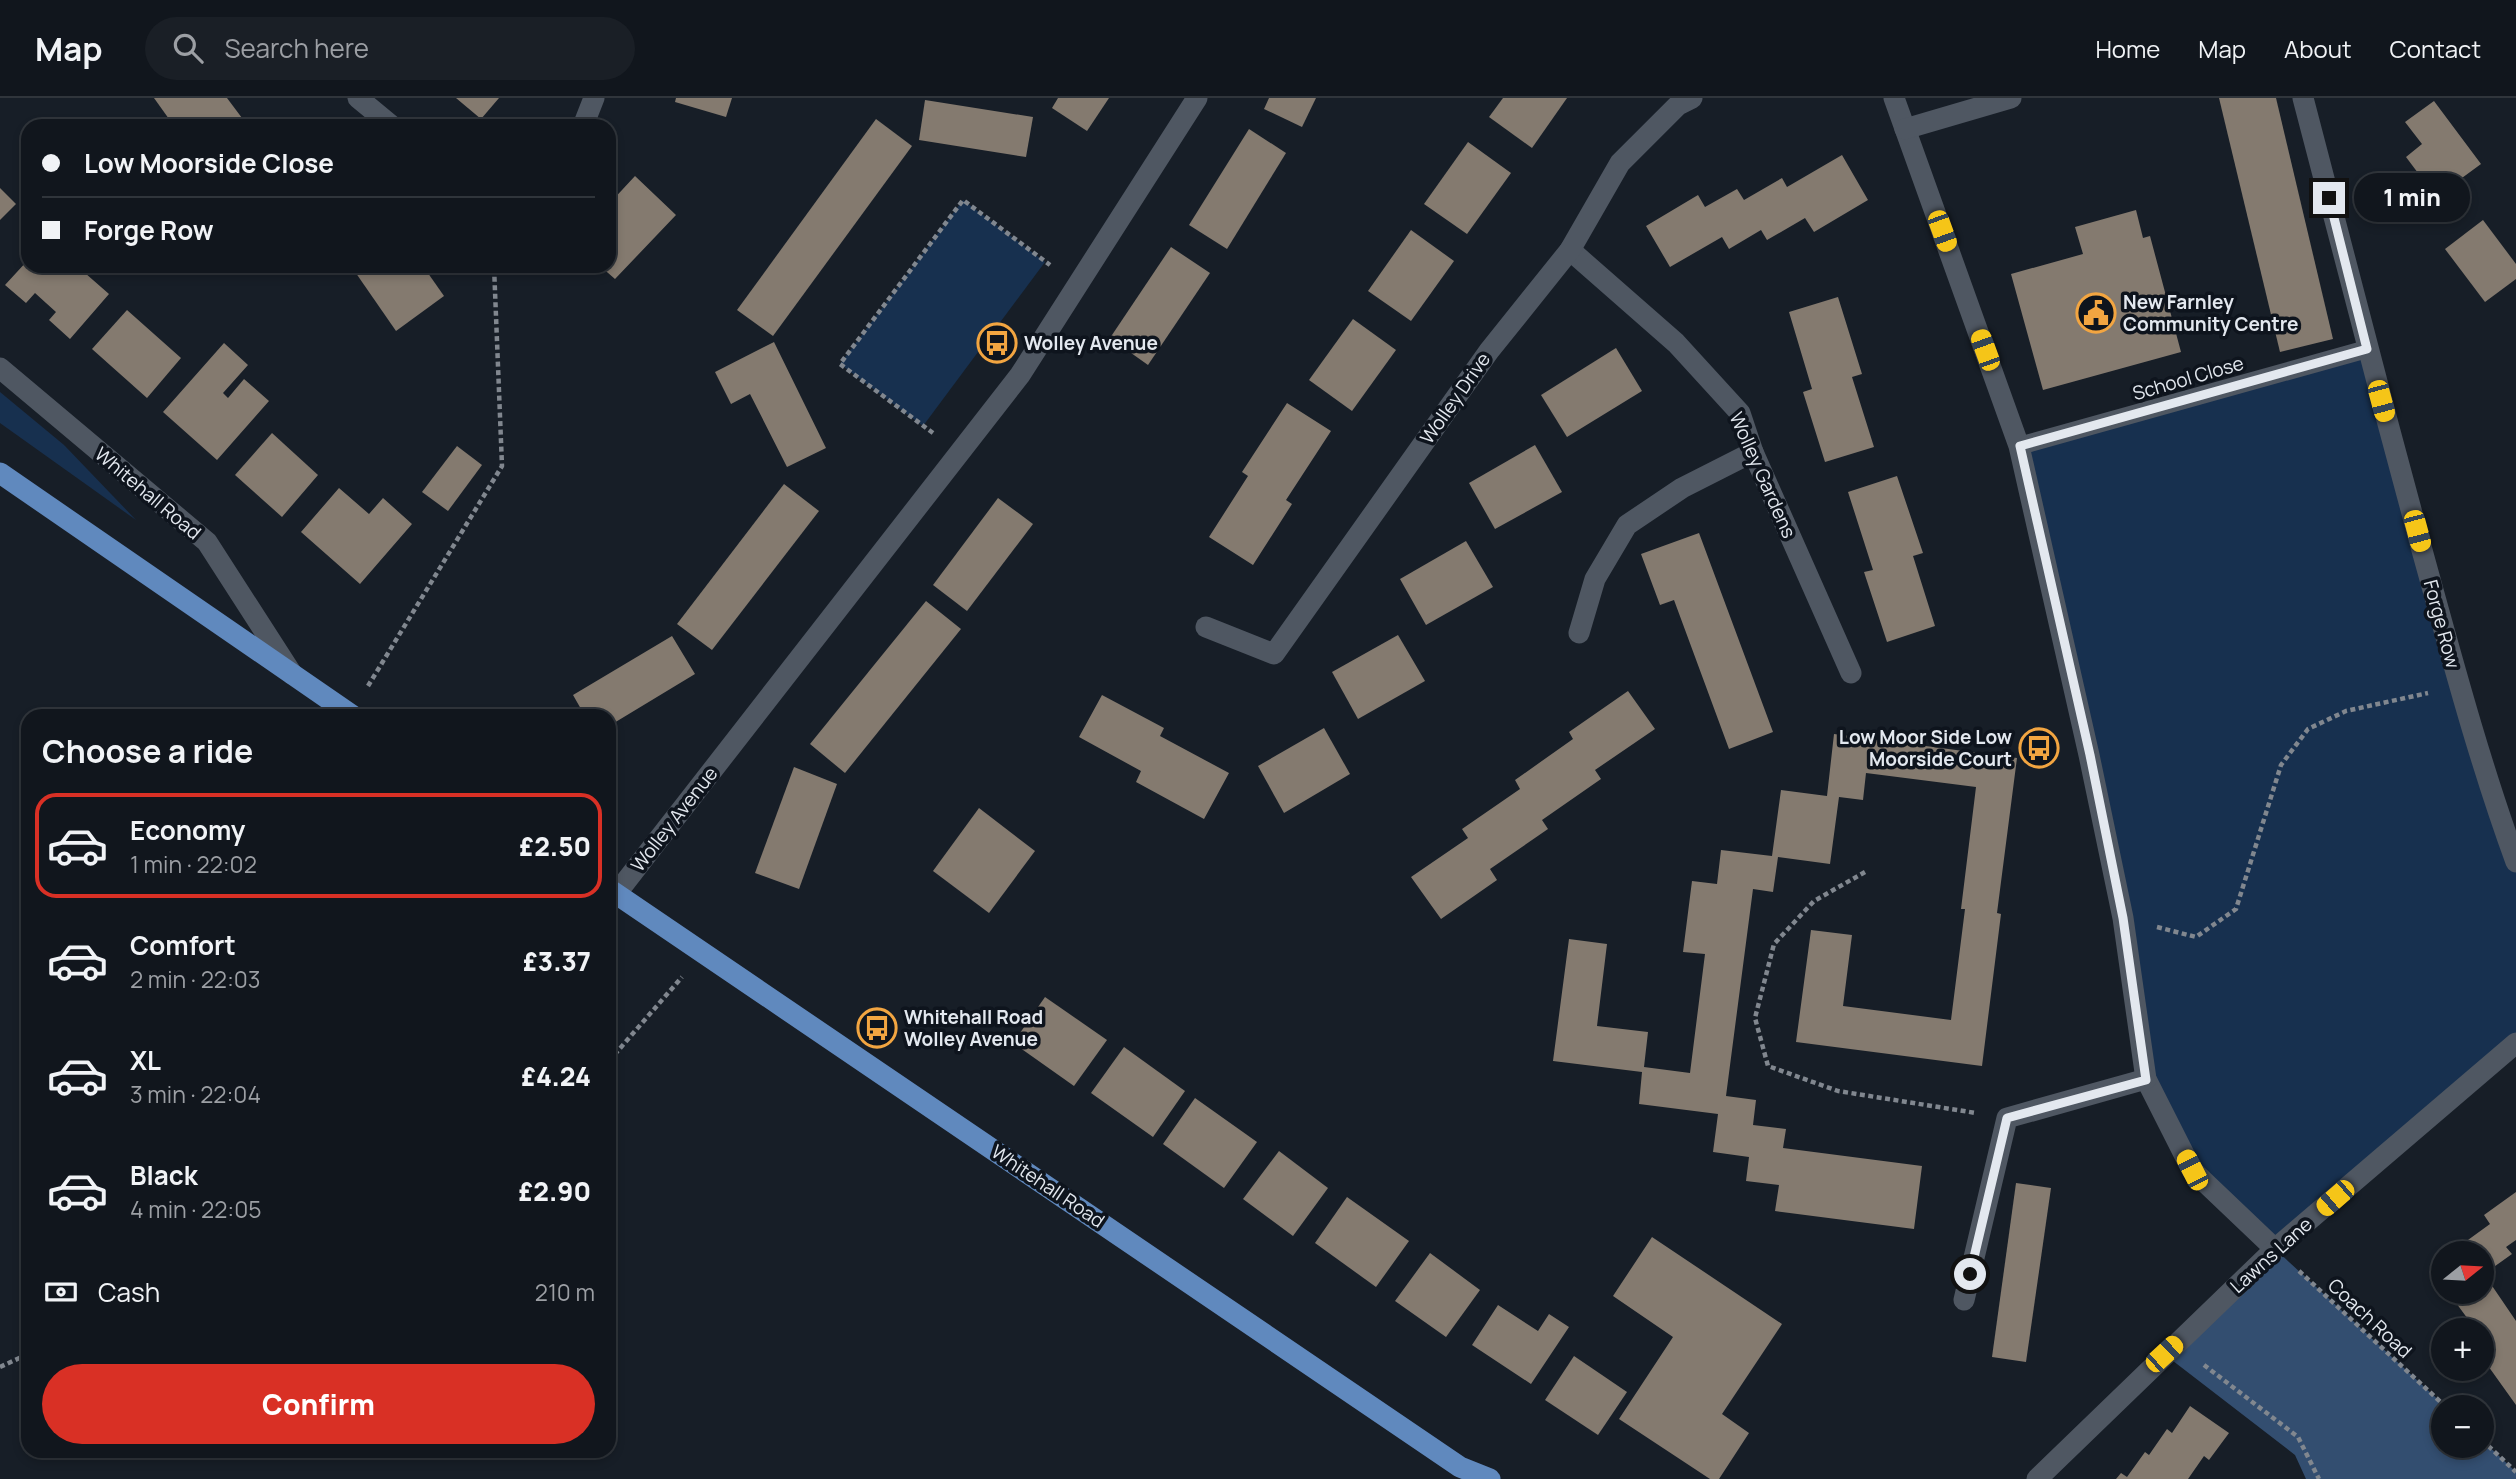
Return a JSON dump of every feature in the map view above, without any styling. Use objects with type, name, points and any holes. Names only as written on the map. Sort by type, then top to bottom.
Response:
[{"type":"main road","name":"Whitehall Road","points":[[0,474],[343,709]]},
{"type":"main road","name":"Whitehall Road","points":[[616,894],[1460,1467],[1490,1479]]},
{"type":"street","points":[[358,98],[384,119]]},
{"type":"street","points":[[586,119],[594,98]]},
{"type":"street","name":"Wolley Avenue","points":[[616,886],[1020,375],[1197,98]]},
{"type":"street","name":"Wolley Drive","points":[[1206,626],[1275,654],[1489,351],[1570,250],[1620,163],[1678,105],[1692,98]]},
{"type":"street","points":[[1894,98],[2020,446],[2090,755],[2123,918],[2146,1080],[2192,1170],[2275,1249]]},
{"type":"street","points":[[1905,129],[2011,98]]},
{"type":"street","name":"Forge Row","points":[[2303,98],[2367,349],[2460,686],[2491,792],[2516,862]]},
{"type":"street","name":"Wolley Gardens","points":[[1570,250],[1676,343],[1740,413],[1753,452],[1851,673]]},
{"type":"street","name":"Whitehall Road","points":[[0,368],[207,542],[293,676]]},
{"type":"street","points":[[1579,633],[1595,579],[1627,524],[1682,488],[1753,452]]},
{"type":"street","name":"Lawns Lane","points":[[2037,1479],[2275,1249],[2516,1043]]},
{"type":"street","points":[[1964,1300],[2007,1118],[2146,1080]]},
{"type":"lane","name":"School Close","points":[[2020,446],[2367,349]]},
{"type":"path","points":[[959,453],[840,363],[963,200],[1077,286]]},
{"type":"path","points":[[356,709],[502,466],[495,273]]},
{"type":"path","points":[[2123,918],[2196,937],[2236,909],[2281,765],[2308,729],[2346,710],[2460,686]]},
{"type":"path","points":[[1865,872],[1814,901],[1774,944],[1755,1018],[1768,1066],[1838,1091],[2007,1118]]},
{"type":"path","points":[[616,1053],[703,953]]},
{"type":"path","name":"Coach Road","points":[[2275,1249],[2433,1395]]},
{"type":"path","points":[[2176,1343],[2298,1437],[2319,1479]]},
{"type":"path","points":[[0,1367],[21,1357]]},
{"type":"path","points":[[2494,1451],[2516,1472]]},
{"type":"shaded area","points":[[963,200],[1045,262],[923,426],[840,364]]},
{"type":"shaded area","points":[[2367,349],[2516,862],[2516,1043],[2275,1249],[2192,1170],[2146,1079],[2019,446]]},
{"type":"shaded area","points":[[0,392],[64,445],[136,520],[0,423]]},
{"type":"shaded area","points":[[2275,1249],[2433,1395],[2431,1458],[2494,1458],[2494,1451],[2516,1472],[2516,1479],[2306,1479],[2295,1455],[2164,1354]]},
{"type":"building","points":[[154,98],[227,98],[243,119],[169,119]]},
{"type":"building","points":[[456,98],[499,98],[481,119]]},
{"type":"building","points":[[676,98],[732,98],[726,117],[675,102]]},
{"type":"building","points":[[1058,98],[1109,98],[1087,131],[1052,108]]},
{"type":"building","points":[[1269,98],[1316,98],[1302,127],[1264,109]]},
{"type":"building","points":[[1503,98],[1567,98],[1532,148],[1489,117]]},
{"type":"building","points":[[2219,98],[2276,98],[2333,339],[2280,352]]},
{"type":"building","points":[[925,100],[1033,117],[1026,157],[919,140]]},
{"type":"building","points":[[2434,101],[2481,164],[2436,197],[2406,157],[2422,144],[2405,122]]},
{"type":"building","points":[[876,119],[912,146],[773,336],[737,310]]},
{"type":"building","points":[[1249,129],[1286,153],[1227,249],[1189,225]]},
{"type":"building","points":[[1468,142],[1511,173],[1467,234],[1424,204]]},
{"type":"building","points":[[1842,155],[1868,200],[1814,232],[1805,218],[1767,240],[1761,230],[1729,249],[1722,237],[1670,267],[1646,226],[1698,195],[1705,207],[1737,189],[1744,200],[1782,178],[1787,187]]},
{"type":"building","points":[[635,176],[676,215],[615,279],[608,273],[616,273],[616,196]]},
{"type":"building","points":[[0,188],[16,204],[0,220]]},
{"type":"building","name":"New Farnley Community Centre","points":[[2136,210],[2143,238],[2150,236],[2181,352],[2043,390],[2011,274],[2083,254],[2075,227]]},
{"type":"building","points":[[2483,220],[2516,264],[2516,279],[2485,302],[2445,249]]},
{"type":"building","points":[[1411,230],[1454,261],[1411,321],[1368,291]]},
{"type":"building","points":[[1171,247],[1210,273],[1148,365],[1110,338]]},
{"type":"building","points":[[21,268],[21,273],[85,273],[109,294],[70,339],[49,320],[56,312],[35,293],[26,303],[5,285]]},
{"type":"building","points":[[356,273],[428,273],[444,296],[396,331]]},
{"type":"building","points":[[1838,297],[1862,374],[1852,377],[1874,447],[1825,462],[1803,392],[1812,389],[1789,312]]},
{"type":"building","points":[[127,310],[181,358],[147,398],[92,349]]},
{"type":"building","points":[[1353,319],[1396,350],[1352,411],[1309,380]]},
{"type":"building","points":[[774,342],[826,448],[787,467],[750,394],[731,404],[715,372]]},
{"type":"building","points":[[224,343],[248,365],[223,393],[228,398],[244,379],[269,401],[217,460],[163,412]]},
{"type":"building","points":[[1616,348],[1642,391],[1567,437],[1541,395]]},
{"type":"building","points":[[1287,403],[1331,431],[1286,500],[1292,504],[1253,565],[1209,537],[1248,476],[1242,472]]},
{"type":"building","points":[[272,433],[318,475],[282,517],[235,475]]},
{"type":"building","points":[[1535,445],[1562,492],[1495,529],[1469,483]]},
{"type":"building","points":[[457,446],[482,465],[448,511],[422,492]]},
{"type":"building","points":[[1897,476],[1923,553],[1913,556],[1935,626],[1887,642],[1864,572],[1873,570],[1848,492]]},
{"type":"building","points":[[784,484],[819,511],[712,650],[677,624]]},
{"type":"building","points":[[339,488],[369,514],[383,498],[412,524],[360,584],[301,532]]},
{"type":"building","points":[[998,498],[1033,524],[967,611],[933,585]]},
{"type":"building","points":[[1699,533],[1773,732],[1729,749],[1674,600],[1660,605],[1641,554]]},
{"type":"building","points":[[1466,541],[1493,587],[1426,625],[1400,579]]},
{"type":"building","points":[[926,601],[961,629],[845,773],[810,744]]},
{"type":"building","points":[[1398,635],[1425,681],[1358,719],[1332,672]]},
{"type":"building","points":[[672,636],[695,674],[616,722],[616,709],[581,709],[573,695]]},
{"type":"building","points":[[1628,691],[1655,729],[1595,770],[1601,779],[1542,820],[1548,829],[1490,869],[1497,880],[1441,919],[1411,877],[1468,838],[1462,829],[1520,789],[1515,780],[1573,739],[1569,732]]},
{"type":"building","points":[[1102,695],[1164,728],[1160,736],[1229,773],[1204,819],[1136,782],[1141,771],[1079,737]]},
{"type":"building","points":[[1324,728],[1350,774],[1284,813],[1258,766]]},
{"type":"building","points":[[1834,734],[2017,758],[1997,913],[2001,914],[1982,1066],[1796,1042],[1811,930],[1852,935],[1843,1006],[1951,1020],[1976,787],[1866,773],[1863,800],[1839,797],[1830,864],[1778,857],[1773,892],[1753,889],[1726,1096],[1756,1100],[1753,1125],[1786,1129],[1783,1148],[1922,1166],[1914,1229],[1775,1211],[1779,1185],[1746,1181],[1749,1157],[1713,1152],[1718,1114],[1639,1104],[1642,1072],[1553,1061],[1569,939],[1607,944],[1597,1026],[1648,1032],[1644,1067],[1690,1073],[1705,954],[1683,952],[1692,881],[1717,884],[1721,850],[1772,856],[1781,790],[1827,796]]},
{"type":"building","points":[[794,767],[837,784],[799,889],[755,873]]},
{"type":"building","points":[[979,808],[1035,851],[989,913],[933,871]]},
{"type":"building","points":[[1045,997],[1107,1040],[1074,1086],[1013,1043]]},
{"type":"building","points":[[1124,1047],[1185,1091],[1153,1137],[1091,1093]]},
{"type":"building","points":[[1195,1098],[1257,1142],[1224,1188],[1163,1144]]},
{"type":"building","points":[[1279,1151],[1328,1188],[1293,1236],[1243,1199]]},
{"type":"building","points":[[2016,1183],[2051,1188],[2026,1362],[1992,1357]]},
{"type":"building","points":[[2516,1192],[2516,1240],[2506,1247],[2512,1254],[2494,1267],[2494,1241],[2467,1241],[2490,1224],[2484,1215]]},
{"type":"building","points":[[1347,1197],[1409,1241],[1376,1287],[1315,1243]]},
{"type":"building","points":[[1652,1237],[1782,1324],[1722,1414],[1749,1433],[1719,1479],[1710,1479],[1619,1419],[1673,1337],[1613,1296]]},
{"type":"building","points":[[1430,1253],[1480,1290],[1446,1337],[1395,1301]]},
{"type":"building","points":[[2494,1289],[2516,1321],[2516,1405],[2494,1374],[2494,1318],[2467,1318],[2457,1304],[2494,1304]]},
{"type":"building","points":[[1498,1305],[1538,1331],[1549,1314],[1569,1327],[1531,1384],[1472,1345]]},
{"type":"building","points":[[1574,1356],[1627,1392],[1598,1435],[1545,1400]]},
{"type":"building","points":[[2190,1406],[2229,1433],[2209,1460],[2204,1456],[2188,1479],[2116,1479],[2121,1473],[2127,1477],[2145,1452],[2149,1455],[2167,1429],[2172,1433]]},
{"type":"place","name":"New Farnley Community Centre","points":[[2096,313]]},
{"type":"place","name":"Wolley Avenue","points":[[997,343]]},
{"type":"place","name":"Low Moor Side Low Moorside Court","points":[[2039,748]]},
{"type":"place","name":"Whitehall Road Wolley Avenue","points":[[877,1028]]},
{"type":"route","points":[[1970,1274],[2007,1118],[2146,1080],[2123,918],[2090,755],[2020,446],[2367,349],[2329,198]]}]
